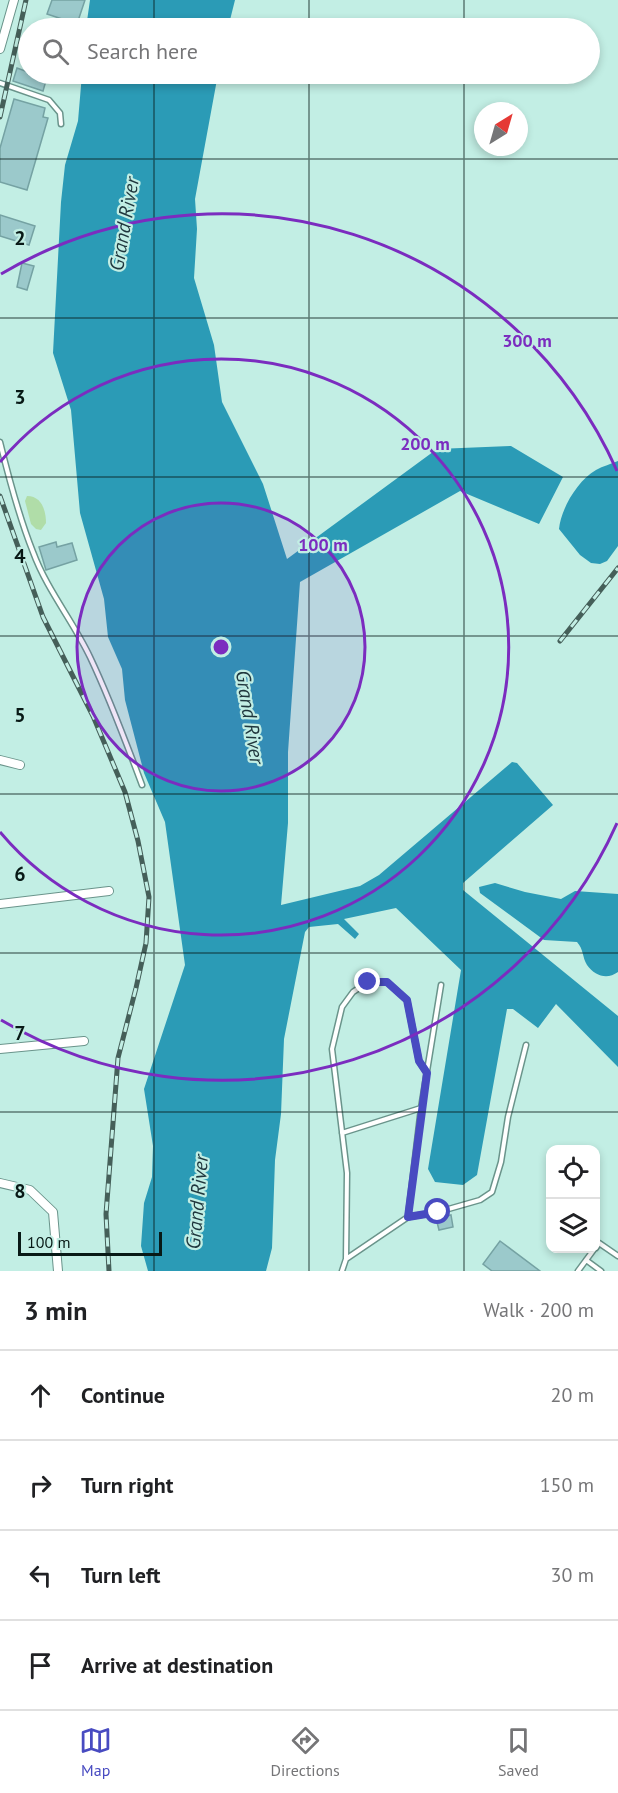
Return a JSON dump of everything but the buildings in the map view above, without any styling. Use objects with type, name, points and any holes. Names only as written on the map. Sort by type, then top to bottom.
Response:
[{"type":"street","points":[[0,49],[14,0]]},
{"type":"street","points":[[0,760],[20,765]]},
{"type":"street","points":[[0,904],[109,891]]},
{"type":"street","points":[[0,1049],[84,1041]]},
{"type":"street","points":[[0,1183],[30,1190],[53,1212],[58,1271]]},
{"type":"lane","points":[[0,83],[49,100],[60,113],[61,124]]},
{"type":"lane","points":[[0,442],[33,553],[45,579],[71,620],[91,658],[142,785]]},
{"type":"lane","points":[[342,1271],[346,1258],[347,1173],[332,1049],[342,1007],[353,992],[368,982],[387,982],[407,1000],[419,1061],[427,1073]]},
{"type":"lane","points":[[408,1217],[421,1108],[441,985]]},
{"type":"lane","points":[[346,1258],[408,1217],[480,1200],[492,1192],[501,1162],[508,1117],[526,1045]]},
{"type":"lane","points":[[341,1133],[421,1108]]},
{"type":"lane","points":[[600,1244],[618,1256]]},
{"type":"lane","points":[[578,1271],[591,1253]]},
{"type":"lane","points":[[586,1260],[601,1271]]},
{"type":"green space","points":[[27,496],[40,501],[44,509],[46,523],[41,530],[31,524],[25,501]]},
{"type":"water","points":[[90,0],[235,0],[230,18],[87,18]]},
{"type":"water","name":"Grand River","points":[[81,84],[216,84],[195,199],[197,229],[194,278],[214,345],[222,402],[263,484],[287,559],[437,449],[511,446],[563,477],[539,524],[460,491],[300,582],[288,752],[288,823],[281,905],[360,886],[379,875],[512,762],[517,763],[553,805],[463,883],[463,890],[618,1016],[618,1067],[556,1004],[538,1028],[513,1009],[507,1009],[477,1175],[463,1185],[435,1182],[428,1169],[461,970],[396,908],[344,919],[359,934],[355,939],[338,924],[309,927],[305,932],[284,1039],[281,1114],[275,1160],[272,1248],[266,1271],[148,1271],[141,1246],[144,1203],[152,1177],[153,1146],[144,1089],[185,965],[165,822],[144,773],[125,700],[122,669],[108,637],[104,599],[80,513],[71,410],[53,353],[61,202],[65,165],[78,121]]},
{"type":"water","points":[[618,461],[618,546],[607,561],[600,564],[591,563],[580,555],[559,529],[560,521],[571,496],[582,481],[596,470]]},
{"type":"water","points":[[495,883],[561,899],[575,891],[618,894],[618,972],[610,976],[597,974],[587,965],[577,942],[544,940],[480,893],[479,887]]},
{"type":"railway","points":[[22,18],[26,0]]},
{"type":"railway","points":[[0,117],[18,36]]},
{"type":"railway","points":[[0,496],[43,617],[93,716],[125,792],[149,897],[146,943],[118,1058],[106,1214],[109,1271]]},
{"type":"railway","points":[[560,641],[618,568]]},
{"type":"route","points":[[368,982],[387,982],[407,1000],[419,1061],[427,1073],[408,1217],[438,1212]]}]
